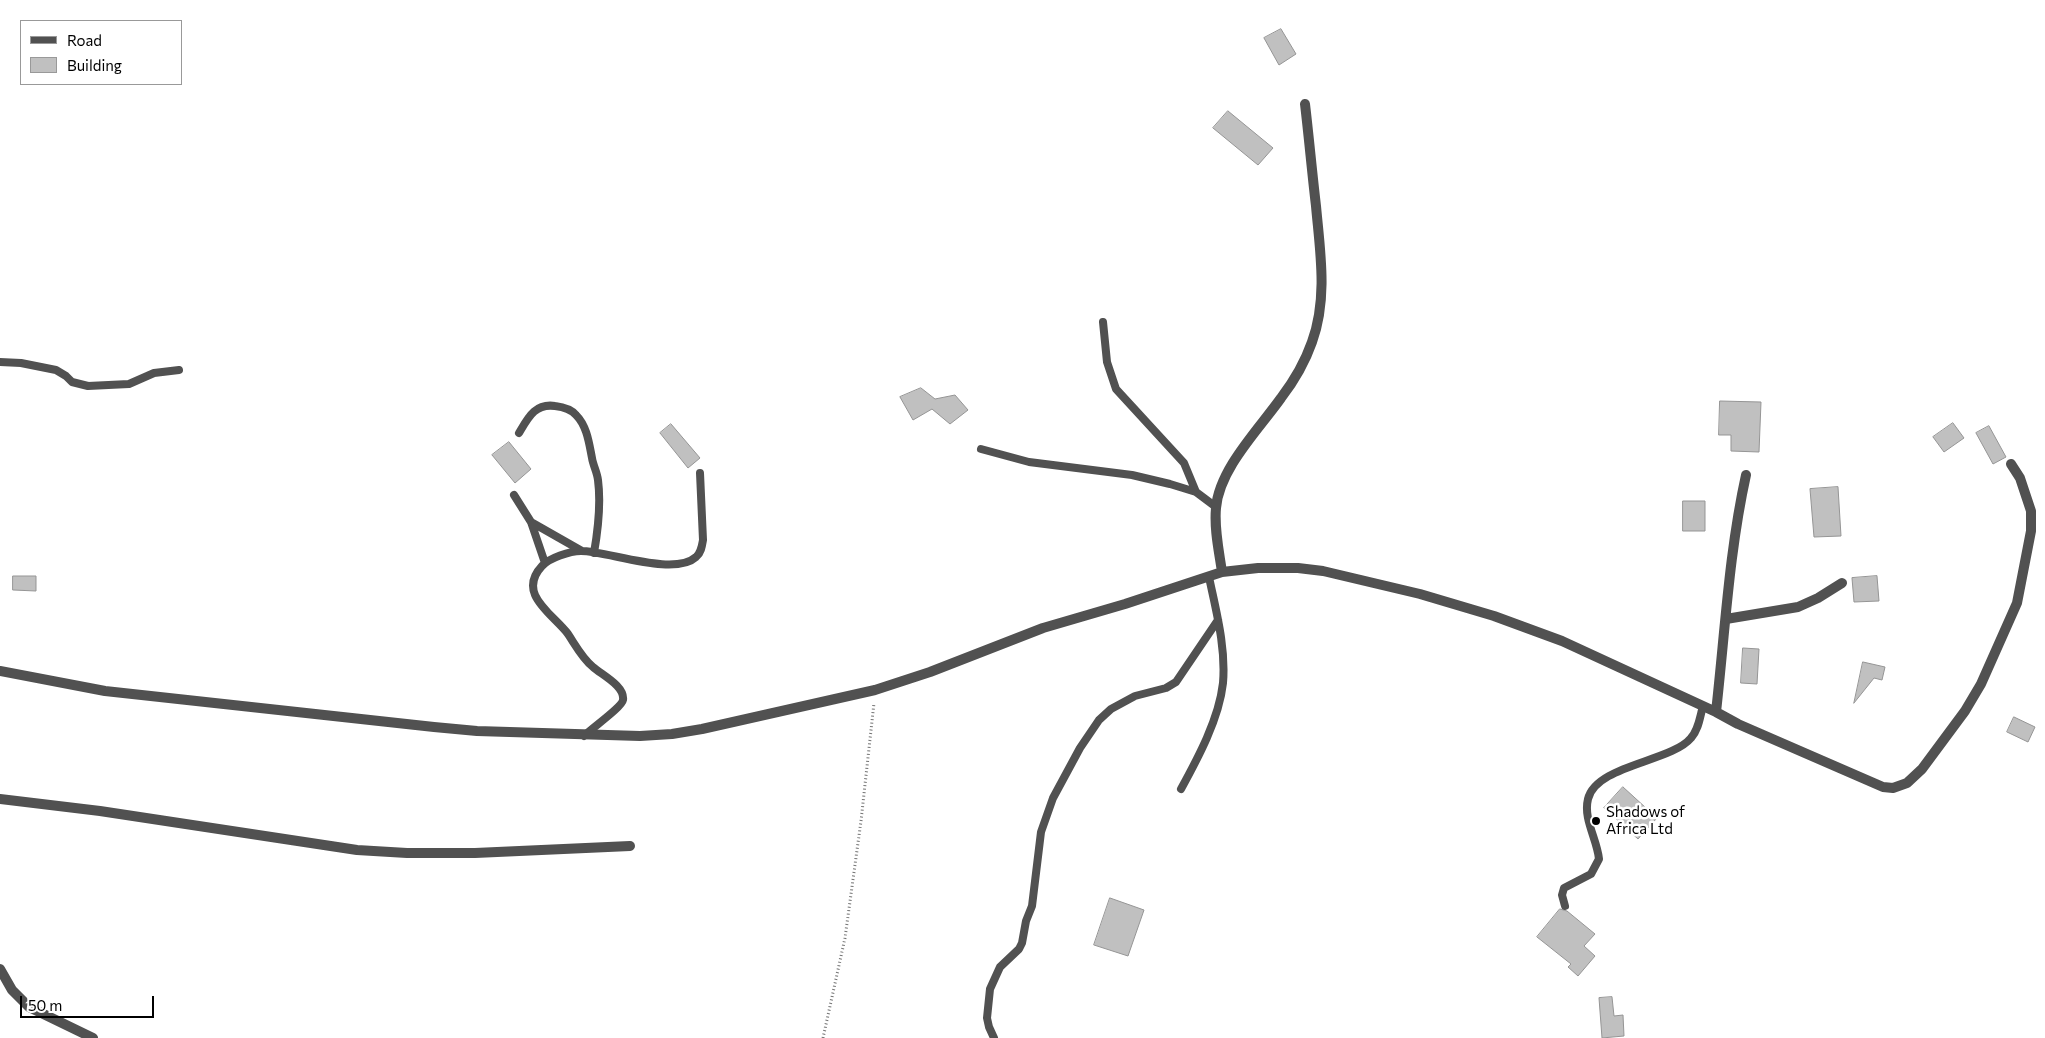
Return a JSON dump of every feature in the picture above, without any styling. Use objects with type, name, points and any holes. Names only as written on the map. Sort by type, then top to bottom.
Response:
[{"type":"street","points":[[1222,572],[1216,532],[1216,507],[1223,482],[1239,454],[1296,376],[1312,342],[1319,318],[1321,280],[1319,238],[1305,104]]},
{"type":"street","points":[[0,671],[105,691],[258,709],[477,731],[584,736],[672,734],[740,722],[876,690],[930,672],[1043,628],[1125,604],[1222,572],[1258,568],[1298,568],[1331,573],[1420,594],[1494,616],[1562,641],[1716,712],[1746,728],[1883,787],[1893,788],[1907,783],[1922,769],[1965,711],[1981,684],[2017,603],[2031,531],[2031,511],[2020,478],[2011,464]]},
{"type":"street","points":[[1716,712],[1734,530],[1746,474]]},
{"type":"street","points":[[1726,619],[1798,607],[1818,598],[1842,583]]},
{"type":"street","points":[[0,799],[119,814],[357,850],[407,853],[630,846]]},
{"type":"street","points":[[0,969],[12,990],[29,1007],[93,1038]]},
{"type":"lane","points":[[1103,322],[1108,362],[1116,389],[1184,463],[1196,492]]},
{"type":"lane","points":[[0,362],[21,363],[56,370],[72,382],[88,386],[130,384],[154,373],[180,370]]},
{"type":"lane","points":[[519,434],[530,414],[540,407],[566,408],[575,414],[582,423],[589,440],[598,478],[599,500],[594,553]]},
{"type":"lane","points":[[981,449],[1029,462],[1132,475],[1196,492],[1216,507]]},
{"type":"lane","points":[[531,522],[582,551],[665,564],[685,564],[696,557],[702,547],[700,473]]},
{"type":"lane","points":[[514,495],[531,522],[544,563]]},
{"type":"lane","points":[[582,551],[544,563],[538,571],[533,585],[538,603],[561,626],[589,663],[617,687],[623,697],[618,708],[584,736]]},
{"type":"lane","points":[[1181,789],[1202,749],[1223,684],[1223,662],[1218,620],[1209,577]]},
{"type":"lane","points":[[994,1038],[987,1018],[990,989],[1000,968],[1019,950],[1022,943],[1035,891],[1036,864],[1041,832],[1053,798],[1080,748],[1100,720],[1111,709],[1130,699],[1166,688],[1176,682],[1218,620]]},
{"type":"lane","points":[[1565,906],[1562,895],[1564,888],[1592,874],[1599,859],[1588,818],[1588,800],[1591,790],[1610,776],[1631,766],[1678,749],[1691,739],[1697,729],[1703,706]]},
{"type":"path","points":[[823,1038],[845,938],[876,690]]},
{"type":"building","points":[[1281,29],[1296,54],[1279,65],[1264,38]]},
{"type":"building","points":[[1228,111],[1273,148],[1258,165],[1213,128]]},
{"type":"building","points":[[921,388],[935,399],[955,395],[968,410],[950,424],[932,409],[913,420],[900,397]]},
{"type":"building","points":[[1720,401],[1761,402],[1759,452],[1731,451],[1731,435],[1719,435]]},
{"type":"building","points":[[1953,423],[1964,438],[1944,452],[1933,437]]},
{"type":"building","points":[[671,424],[700,458],[688,468],[660,433]]},
{"type":"building","points":[[1989,426],[2006,457],[1993,464],[1976,433]]},
{"type":"building","points":[[509,442],[531,469],[515,483],[492,455]]},
{"type":"building","points":[[1838,487],[1841,536],[1814,537],[1810,489]]},
{"type":"building","points":[[1683,501],[1705,501],[1705,531],[1683,531]]},
{"type":"building","points":[[13,576],[36,576],[36,591],[13,590]]},
{"type":"building","points":[[1877,576],[1879,601],[1854,602],[1852,578]]},
{"type":"building","points":[[1743,648],[1759,649],[1757,684],[1741,683]]},
{"type":"building","points":[[1863,662],[1885,667],[1882,680],[1874,678],[1854,703]]},
{"type":"building","points":[[2014,717],[2035,727],[2028,742],[2007,732]]},
{"type":"building","points":[[1623,787],[1657,818],[1638,839],[1604,808]]},
{"type":"building","points":[[1110,898],[1144,910],[1128,956],[1094,945]]},
{"type":"building","points":[[1560,909],[1567,911],[1595,934],[1584,946],[1595,956],[1578,976],[1568,967],[1571,964],[1537,937]]},
{"type":"building","points":[[1612,997],[1614,1016],[1623,1015],[1624,1036],[1602,1038],[1599,998]]},
{"type":"place","name":"Shadows of Africa Ltd","points":[[1596,821]]}]
